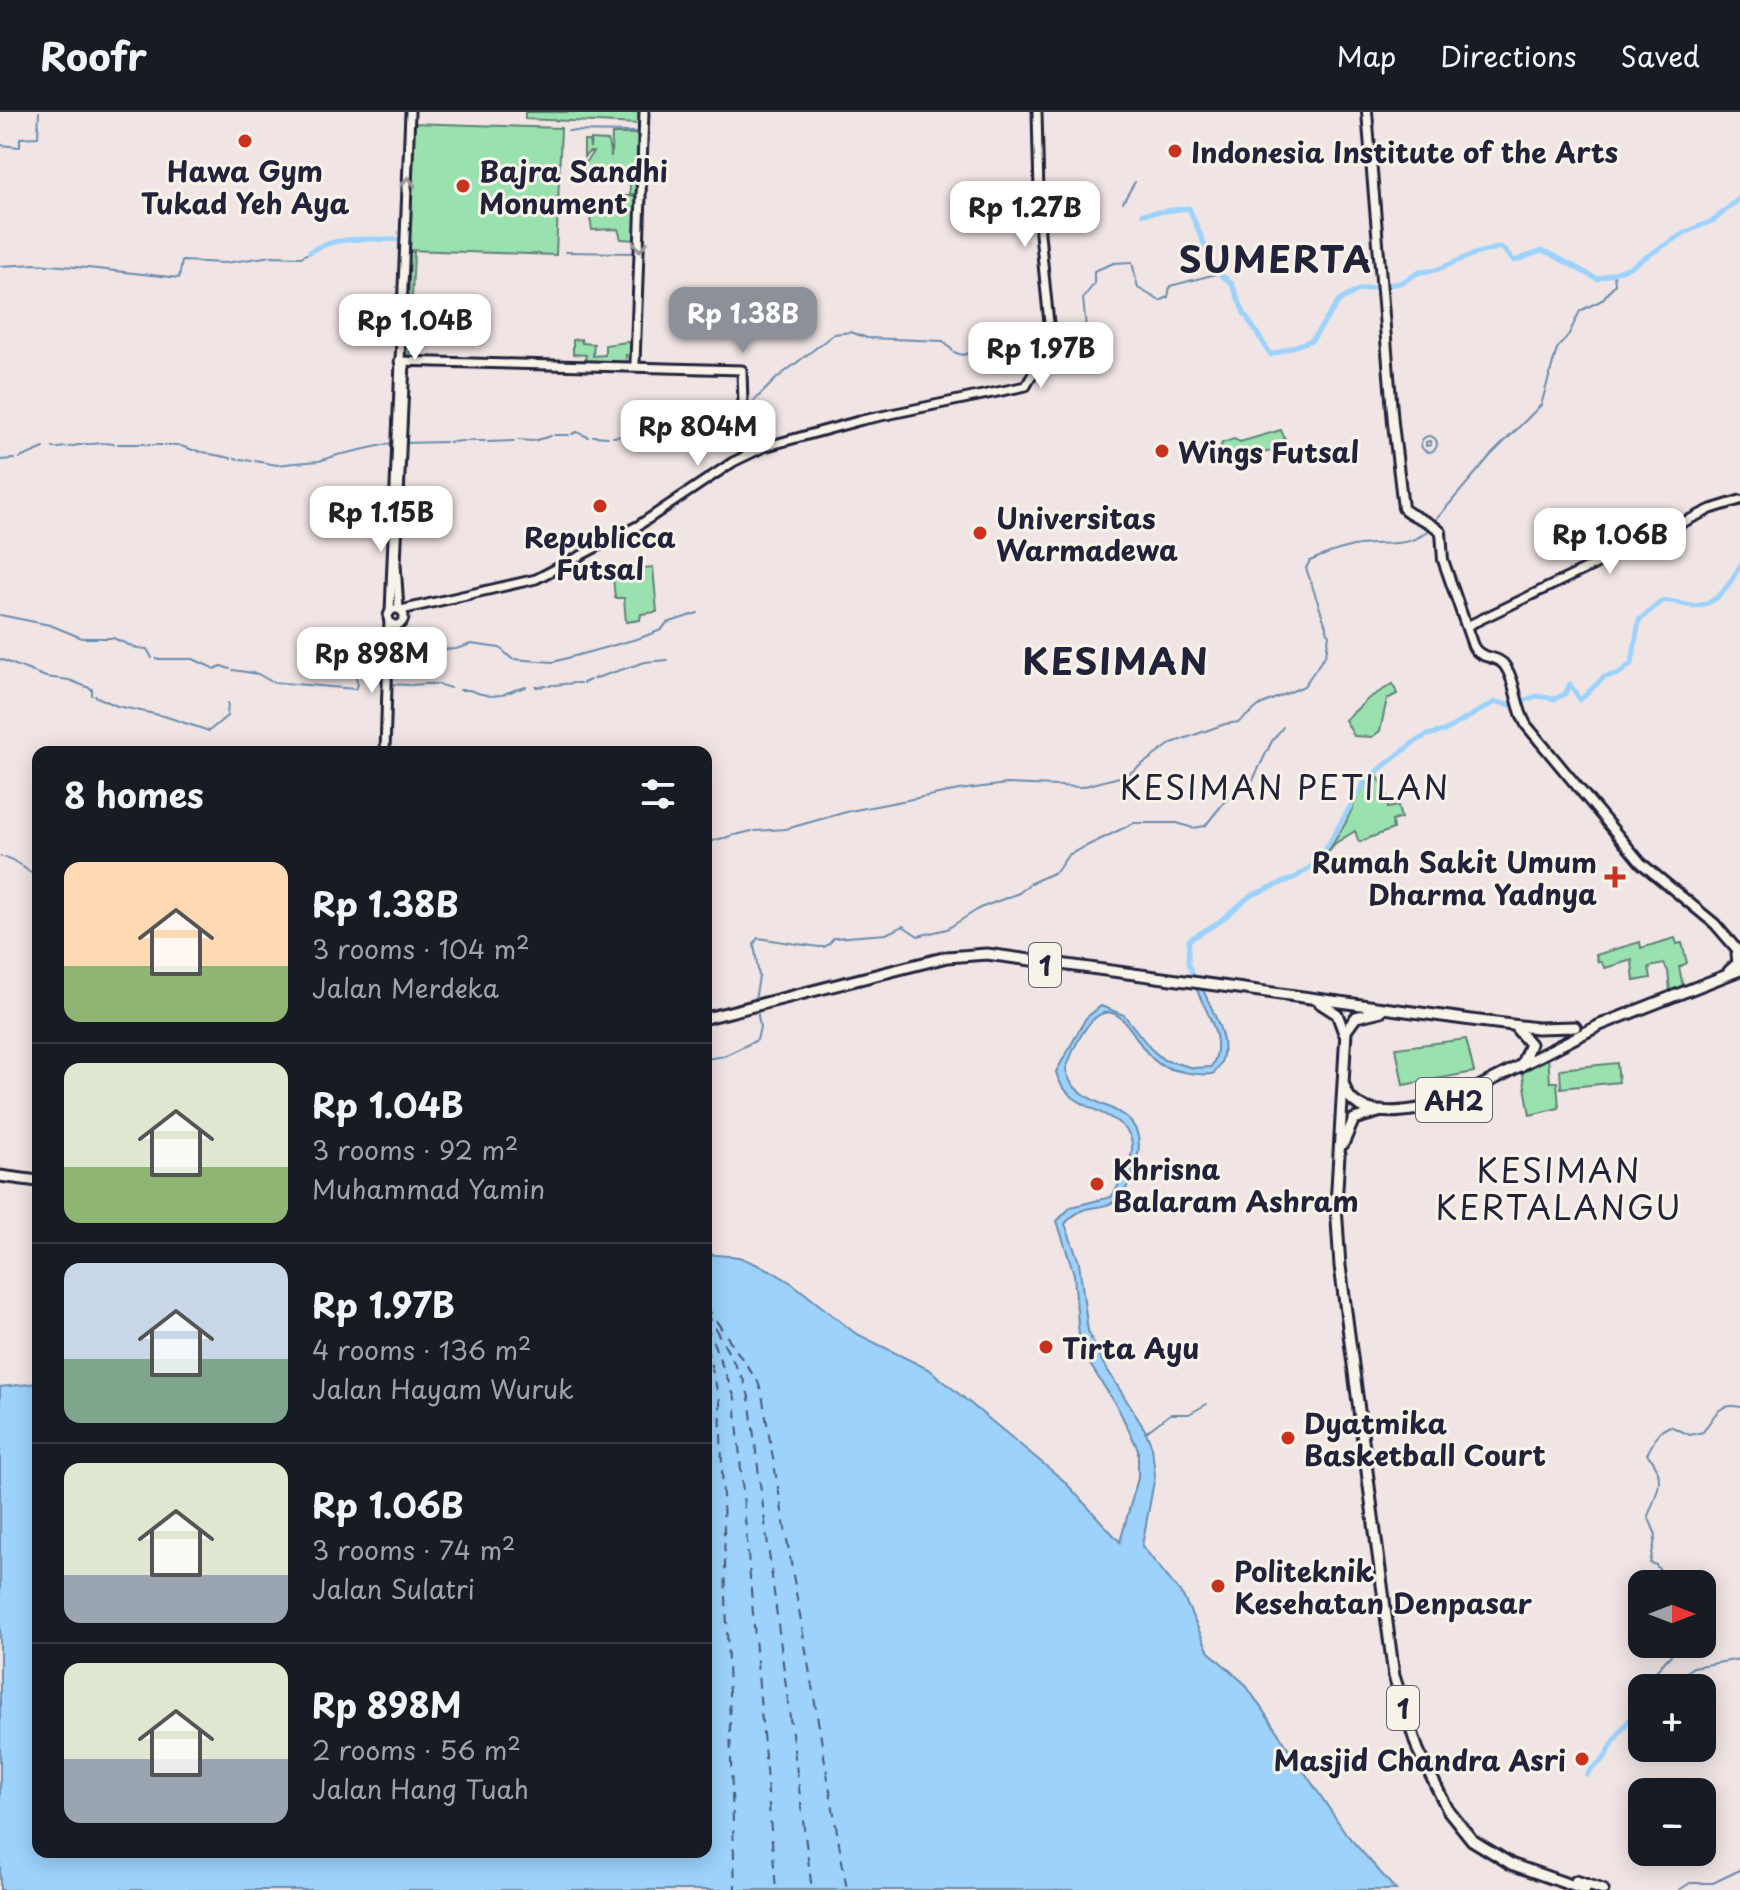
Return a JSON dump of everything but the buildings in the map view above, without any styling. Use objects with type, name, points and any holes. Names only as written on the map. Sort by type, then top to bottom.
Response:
[{"type":"highway","name":"1","points":[[712,1018],[947,957],[987,954],[1381,1011]]},
{"type":"highway","points":[[1382,1111],[1367,1110],[1353,1102],[1345,1090],[1344,1044],[1348,1027],[1355,1018],[1381,1011],[1517,1029],[1548,1031],[1575,1027],[1626,1012],[1737,970],[1739,954]]},
{"type":"highway","name":"1","points":[[1202,985],[1324,1004],[1341,1020],[1344,1044]]},
{"type":"highway","points":[[1520,1067],[1600,1025],[1674,994]]},
{"type":"highway","points":[[1344,1004],[1537,1028],[1575,1027]]},
{"type":"highway","points":[[1517,1029],[1530,1044],[1528,1055],[1520,1067]]},
{"type":"highway","name":"1","points":[[1343,1066],[1339,1258],[1377,1491],[1400,1670],[1417,1733],[1453,1809],[1471,1831],[1502,1854],[1531,1869]]},
{"type":"highway","name":"AH2","points":[[1382,1111],[1451,1101],[1520,1067]]},
{"type":"highway","name":"1","points":[[1382,1111],[1360,1116],[1350,1124],[1343,1142],[1340,1176],[1343,1254],[1364,1386],[1367,1439],[1394,1676],[1413,1736],[1448,1810],[1464,1832],[1499,1858],[1585,1890]]},
{"type":"highway","points":[[0,1174],[32,1177]]},
{"type":"highway","name":"1","points":[[1560,1879],[1603,1890]]},
{"type":"main road","points":[[385,746],[389,640],[395,613],[410,112]]},
{"type":"main road","points":[[635,367],[644,112]]},
{"type":"main road","points":[[395,613],[536,579],[642,524],[747,454],[775,443],[863,419],[1001,392],[1028,382],[1049,342],[1040,234],[1037,112]]},
{"type":"main road","points":[[1367,112],[1401,501],[1406,512],[1433,525],[1442,535],[1443,560],[1477,652],[1500,661],[1506,667],[1516,701],[1530,730],[1641,863],[1703,914],[1739,954]]},
{"type":"main road","points":[[403,363],[575,370],[635,367],[743,371],[743,429],[747,454]]},
{"type":"main road","points":[[1467,626],[1711,509],[1740,500]]},
{"type":"main road","points":[[389,640],[414,606]]},
{"type":"main road","points":[[395,613],[401,622]]},
{"type":"main road","points":[[395,613],[401,622]]},
{"type":"green space","points":[[525,112],[640,112],[640,124],[525,119]]},
{"type":"green space","points":[[411,123],[561,128],[556,255],[407,250]]},
{"type":"green space","points":[[612,134],[636,134],[638,137],[637,194],[630,194],[630,183],[610,183],[610,173],[591,173],[591,183],[583,181],[584,164],[593,152],[584,157],[584,141],[589,141],[590,148],[591,140],[608,141],[611,157]]},
{"type":"green space","points":[[625,196],[637,196],[637,240],[621,239],[618,229],[592,230],[589,212],[608,212],[608,204],[624,205]]},
{"type":"green space","points":[[405,252],[414,252],[409,361],[400,361]]},
{"type":"green space","points":[[581,339],[582,343],[594,344],[593,356],[605,355],[605,345],[634,341],[634,355],[626,355],[626,364],[585,363],[586,355],[573,354],[573,340]]},
{"type":"green space","points":[[1281,430],[1287,445],[1285,448],[1225,461],[1220,449],[1222,443],[1234,439],[1240,442]]},
{"type":"green space","points":[[623,567],[624,570],[653,567],[657,612],[641,614],[640,620],[626,622],[624,598],[615,598],[612,568]]},
{"type":"green space","points":[[1393,684],[1397,694],[1387,699],[1380,731],[1372,737],[1354,736],[1345,720],[1369,698]]},
{"type":"green space","points":[[1377,775],[1386,791],[1388,808],[1398,806],[1401,818],[1392,821],[1393,829],[1359,842],[1355,831],[1336,843],[1326,855],[1362,787]]},
{"type":"green space","points":[[1675,938],[1677,944],[1682,943],[1687,963],[1679,967],[1683,986],[1670,991],[1664,964],[1649,967],[1651,978],[1634,981],[1632,960],[1605,968],[1596,955],[1640,942],[1641,948]]},
{"type":"green space","points":[[1466,1039],[1474,1072],[1403,1085],[1396,1048]]},
{"type":"green space","points":[[1548,1057],[1550,1082],[1557,1082],[1559,1108],[1530,1115],[1522,1069]]},
{"type":"green space","points":[[1617,1063],[1619,1082],[1561,1088],[1560,1069]]},
{"type":"water","points":[[1196,988],[1203,990],[1221,1032],[1223,1055],[1213,1074],[1186,1072],[1159,1064],[1124,1021],[1114,1014],[1104,1013],[1087,1026],[1066,1069],[1072,1084],[1083,1094],[1125,1117],[1135,1128],[1139,1144],[1135,1167],[1120,1197],[1112,1203],[1085,1210],[1065,1224],[1079,1262],[1088,1331],[1100,1358],[1145,1430],[1152,1447],[1155,1476],[1142,1546],[1183,1596],[1209,1652],[1245,1684],[1347,1835],[1396,1890],[0,1890],[0,1387],[32,1384],[32,1858],[712,1858],[712,1255],[739,1257],[770,1270],[793,1284],[855,1333],[930,1370],[1063,1480],[1120,1542],[1138,1478],[1138,1449],[1118,1408],[1080,1349],[1074,1274],[1057,1221],[1071,1207],[1111,1197],[1128,1166],[1132,1144],[1126,1130],[1113,1119],[1079,1102],[1065,1089],[1056,1072],[1086,1018],[1101,1006],[1124,1015],[1151,1049],[1164,1060],[1194,1068],[1211,1067],[1217,1047],[1210,1017]]},
{"type":"waterway","points":[[0,145],[20,147],[20,138],[38,137],[39,112]]},
{"type":"waterway","points":[[568,131],[636,132],[640,137]]},
{"type":"waterway","points":[[1123,202],[1135,182]]},
{"type":"waterway","points":[[1143,214],[1189,208],[1215,270],[1232,284],[1244,313],[1271,355],[1312,340],[1339,301],[1358,290],[1400,283],[1420,272],[1436,270],[1474,254],[1501,247],[1514,261],[1542,251],[1549,253],[1597,279],[1630,267],[1684,233],[1714,220],[1740,198]]},
{"type":"waterway","points":[[310,252],[342,240],[402,240]]},
{"type":"waterway","points":[[0,266],[36,264],[179,278],[182,261],[225,263],[272,256],[301,257],[310,252]]},
{"type":"waterway","points":[[565,252],[636,253]]},
{"type":"waterway","points":[[1052,344],[1074,345],[1082,341],[1086,328],[1083,298],[1094,284],[1094,271],[1114,263],[1132,262],[1138,288],[1160,301],[1168,297],[1170,286],[1220,273]]},
{"type":"waterway","points":[[1434,522],[1491,455],[1541,405],[1557,349],[1569,334],[1580,311],[1602,300],[1615,284],[1614,275]]},
{"type":"waterway","points":[[748,407],[777,378],[834,334],[851,332],[867,338],[943,341],[962,355],[1023,339],[1046,341]]},
{"type":"waterway","points":[[613,437],[659,431],[688,434],[741,413]]},
{"type":"waterway","points":[[572,434],[577,432],[588,437]]},
{"type":"waterway","points":[[554,435],[569,435]]},
{"type":"waterway","points":[[518,440],[533,441],[551,436]]},
{"type":"waterway","points":[[593,436],[608,437]]},
{"type":"waterway","points":[[1426,436],[1432,436],[1437,444],[1435,450],[1426,452],[1421,447],[1421,441],[1426,436]]},
{"type":"waterway","points":[[449,442],[463,441]]},
{"type":"waterway","points":[[466,441],[485,441]]},
{"type":"waterway","points":[[488,442],[514,441]]},
{"type":"waterway","points":[[1430,441],[1431,445],[1426,446],[1426,442],[1430,441]]},
{"type":"waterway","points":[[404,443],[445,442]]},
{"type":"waterway","points":[[91,444],[103,443]]},
{"type":"waterway","points":[[105,443],[114,444]]},
{"type":"waterway","points":[[343,454],[392,443]]},
{"type":"waterway","points":[[84,444],[89,444]]},
{"type":"waterway","points":[[118,444],[144,444]]},
{"type":"waterway","points":[[69,447],[78,445]]},
{"type":"waterway","points":[[153,445],[162,445]]},
{"type":"waterway","points":[[165,445],[179,445]]},
{"type":"waterway","points":[[181,446],[193,450]]},
{"type":"waterway","points":[[58,448],[66,447]]},
{"type":"waterway","points":[[20,458],[44,448]]},
{"type":"waterway","points":[[195,450],[201,452]]},
{"type":"waterway","points":[[203,452],[208,453]]},
{"type":"waterway","points":[[210,454],[231,458]]},
{"type":"waterway","points":[[296,463],[319,461],[341,454]]},
{"type":"waterway","points":[[0,460],[15,459]]},
{"type":"waterway","points":[[241,459],[251,461]]},
{"type":"waterway","points":[[255,461],[277,465],[294,463]]},
{"type":"waterway","points":[[755,831],[786,829],[850,811],[959,790],[1007,784],[1081,787],[1127,775],[1172,743],[1239,722],[1260,705],[1304,686],[1326,654],[1329,635],[1306,568],[1310,561],[1357,545],[1413,540],[1431,527]]},
{"type":"waterway","points":[[1195,982],[1188,962],[1189,940],[1219,922],[1250,896],[1296,877],[1313,865],[1321,857],[1365,781],[1413,743],[1427,735],[1444,731],[1495,702],[1511,705],[1537,696],[1555,699],[1565,694],[1570,684],[1580,700],[1604,677],[1618,674],[1632,663],[1639,620],[1662,601],[1697,606],[1713,600],[1725,589],[1740,566]]},
{"type":"waterway","points":[[392,652],[456,649],[471,644],[500,648],[512,659],[553,662],[640,638],[661,630],[667,623],[698,613]]},
{"type":"waterway","points":[[0,615],[50,625],[82,638],[113,638],[136,648],[147,649],[152,658]]},
{"type":"waterway","points":[[233,670],[258,674],[272,682],[355,689],[358,685],[353,669],[359,661],[385,652]]},
{"type":"waterway","points":[[0,659],[46,677],[69,680],[92,689],[92,695]]},
{"type":"waterway","points":[[156,659],[193,659],[215,669],[221,666],[230,669]]},
{"type":"waterway","points":[[593,679],[645,662],[667,660]]},
{"type":"waterway","points":[[583,683],[590,680]]},
{"type":"waterway","points":[[554,685],[574,683]]},
{"type":"waterway","points":[[390,684],[409,685]]},
{"type":"waterway","points":[[411,685],[425,684]]},
{"type":"waterway","points":[[426,684],[436,684]]},
{"type":"waterway","points":[[438,684],[450,688]]},
{"type":"waterway","points":[[536,687],[546,686]]},
{"type":"waterway","points":[[519,689],[526,687]]},
{"type":"waterway","points":[[510,692],[517,689]]},
{"type":"waterway","points":[[460,690],[468,690]]},
{"type":"waterway","points":[[469,690],[481,694]]},
{"type":"waterway","points":[[502,695],[509,692]]},
{"type":"waterway","points":[[482,694],[490,696]]},
{"type":"waterway","points":[[492,696],[500,695]]},
{"type":"waterway","points":[[95,696],[117,706],[164,716],[209,731],[227,716],[228,703]]},
{"type":"waterway","points":[[755,1000],[759,977],[754,944],[758,938],[824,947],[834,938],[886,934],[903,926],[918,936],[947,929],[980,908],[1019,893],[1031,883],[1057,871],[1068,855],[1134,823],[1177,823],[1193,828],[1205,826],[1226,800],[1251,784],[1272,741],[1283,727]]},
{"type":"waterway","points":[[735,835],[752,831]]},
{"type":"waterway","points":[[725,838],[733,835]]},
{"type":"waterway","points":[[712,841],[723,838]]},
{"type":"waterway","points":[[5,857],[13,860]]},
{"type":"waterway","points":[[14,861],[21,865]]},
{"type":"waterway","points":[[23,867],[32,874]]},
{"type":"waterway","points":[[712,1058],[724,1056],[757,1040],[760,1027],[757,1010]]},
{"type":"waterway","points":[[1145,1433],[1170,1414],[1189,1414],[1207,1404]]},
{"type":"waterway","points":[[1659,1570],[1650,1563],[1656,1535],[1648,1516],[1659,1477],[1647,1454],[1659,1432],[1670,1426],[1690,1435],[1703,1432],[1722,1409],[1740,1407]]},
{"type":"waterway","points":[[1654,1674],[1668,1658]]},
{"type":"waterway","points":[[1684,1674],[1693,1667],[1740,1659]]},
{"type":"waterway","points":[[1587,1775],[1603,1760],[1628,1723]]},
{"type":"waterway","points":[[1679,1890],[1690,1883],[1713,1883],[1740,1870]]},
{"type":"ferry route","points":[[712,1315],[758,1382],[762,1394],[847,1890]]},
{"type":"ferry route","points":[[712,1323],[744,1381],[749,1397],[812,1890]]},
{"type":"ferry route","points":[[712,1339],[735,1398],[776,1890]]},
{"type":"ferry route","points":[[712,1370],[720,1401],[735,1890]]},
{"type":"place","name":"Hawa Gym Tukad Yeh Aya","points":[[245,141]]},
{"type":"place","name":"Indonesia Institute of the Arts","points":[[1175,151]]},
{"type":"place","name":"Bajra Sandhi Monument","points":[[463,186]]},
{"type":"place","name":"Wings Futsal","points":[[1162,451]]},
{"type":"place","name":"Republicca Futsal","points":[[600,506]]},
{"type":"place","name":"Universitas Warmadewa","points":[[980,533]]},
{"type":"place","name":"Rumah Sakit Umum Dharma Yadnya","points":[[1615,877]]},
{"type":"place","name":"Khrisna Balaram Ashram","points":[[1097,1184]]},
{"type":"place","name":"Tirta Ayu","points":[[1046,1347]]},
{"type":"place","name":"Dyatmika Basketball Court","points":[[1288,1438]]},
{"type":"place","name":"Politeknik Kesehatan Denpasar","points":[[1218,1586]]},
{"type":"place","name":"Masjid Chandra Asri","points":[[1582,1759]]},
{"type":"district","name":"SUMERTA","points":[[1276,258]]},
{"type":"district","name":"KESIMAN","points":[[1116,660]]},
{"type":"district","name":"KESIMAN PETILAN","points":[[1285,787]]},
{"type":"district","name":"KESIMAN KERTALANGU","points":[[1559,1188]]}]
